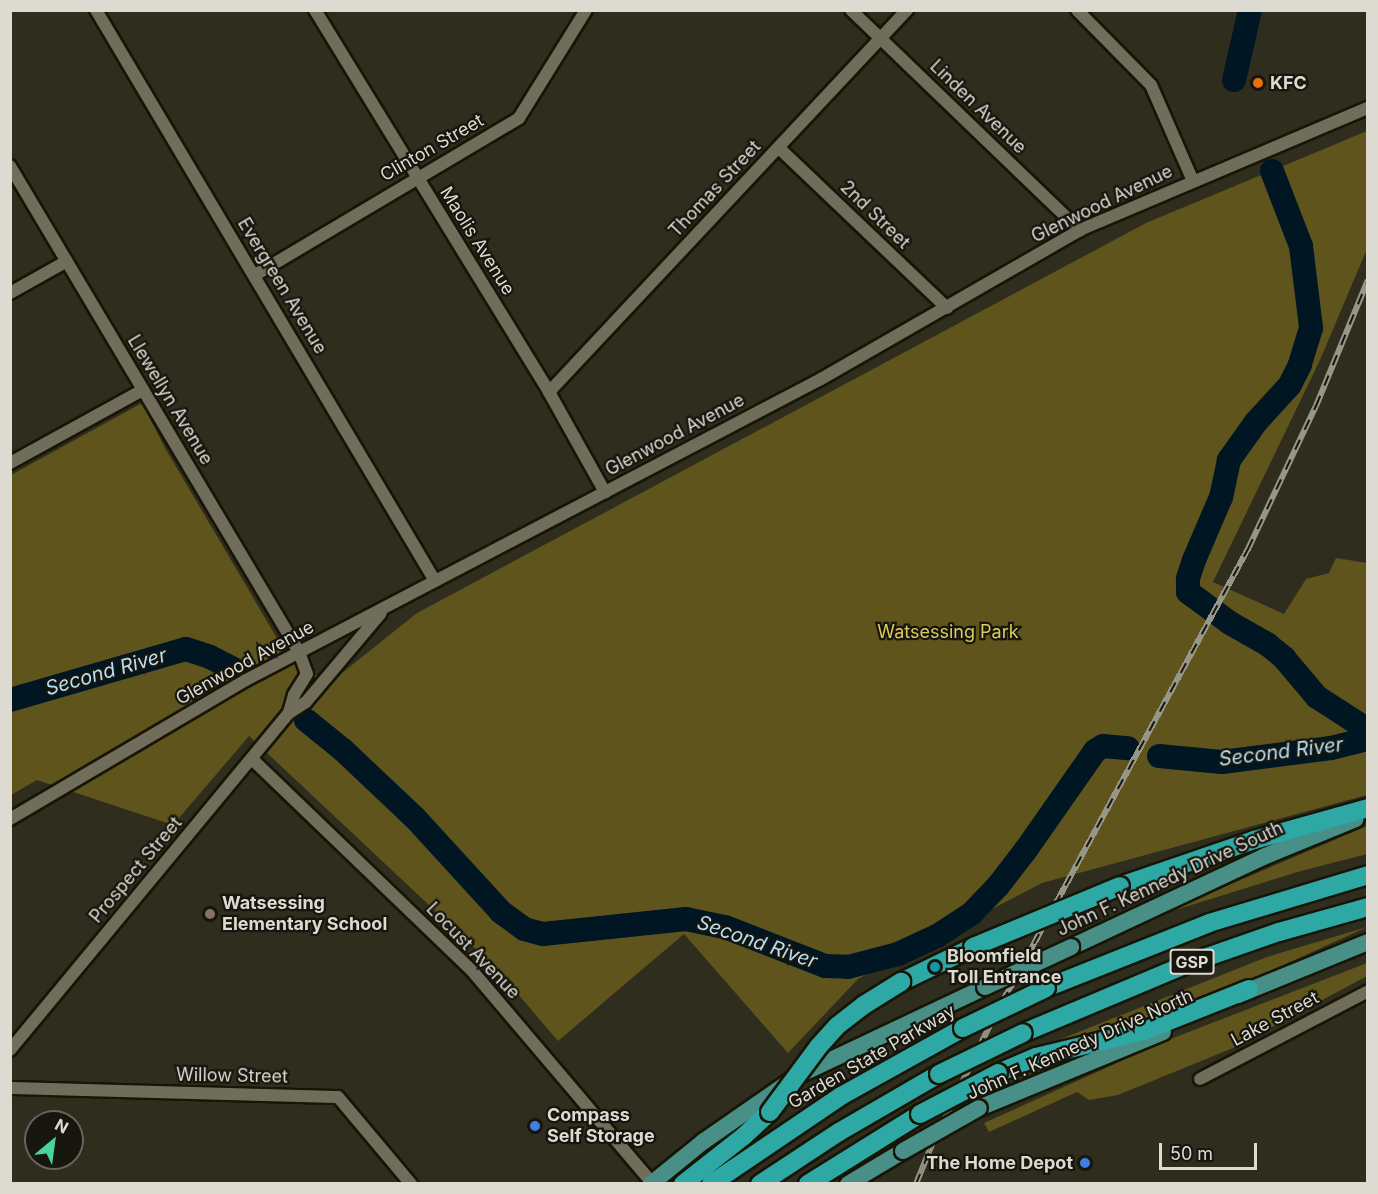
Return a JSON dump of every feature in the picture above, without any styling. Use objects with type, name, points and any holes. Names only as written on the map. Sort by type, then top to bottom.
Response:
[{"type":"highway","points":[[682,1184],[744,1136],[770,1112],[827,1037],[873,999],[973,947],[1056,910],[1254,840],[1368,808]]},
{"type":"highway","name":"Garden State Parkway","points":[[711,1184],[841,1096],[963,1028],[1046,988],[1209,923],[1368,875]]},
{"type":"highway","name":"GSP","points":[[760,1184],[839,1131],[939,1074],[1023,1032],[1195,961],[1279,932],[1368,907]]},
{"type":"highway","points":[[808,1184],[920,1114],[998,1073],[1036,1057],[1144,1031],[1249,989]]},
{"type":"main road","name":"John F. Kennedy Drive South","points":[[652,1183],[704,1141],[799,1075],[1282,848],[1368,814]]},
{"type":"main road","name":"John F. Kennedy Drive North","points":[[848,1184],[979,1108],[1147,1039],[1249,989],[1368,942]]},
{"type":"street","name":"Evergreen Avenue","points":[[96,10],[435,581]]},
{"type":"street","name":"Maolis Avenue","points":[[315,10],[549,392],[605,492]]},
{"type":"street","name":"Clinton Street","points":[[255,275],[519,118],[586,10]]},
{"type":"street","name":"Linden Avenue","points":[[851,10],[1080,231]]},
{"type":"street","name":"Thomas Street","points":[[549,392],[907,10]]},
{"type":"street","points":[[1077,10],[1151,84],[1193,181]]},
{"type":"street","name":"Glenwood Avenue","points":[[10,819],[246,680],[821,379],[1080,231],[1368,108]]},
{"type":"street","name":"2nd Street","points":[[779,148],[947,308]]},
{"type":"street","name":"Llewellyn Avenue","points":[[10,166],[299,652]]},
{"type":"street","points":[[10,293],[67,261]]},
{"type":"street","points":[[10,463],[143,390]]},
{"type":"street","name":"Prospect Street","points":[[10,1050],[289,713],[306,702],[386,607]]},
{"type":"street","name":"Prospect Street","points":[[289,713],[294,695],[307,674],[299,652]]},
{"type":"street","name":"Locust Avenue","points":[[252,759],[474,973],[652,1183]]},
{"type":"street","name":"Lake Street","points":[[1200,1079],[1368,991]]},
{"type":"street","name":"Willow Street","points":[[10,1088],[338,1096],[411,1184]]},
{"type":"green space","name":"Watsessing Park","points":[[1367,131],[1367,249],[1320,360],[1213,582],[1284,614],[1306,579],[1329,573],[1336,558],[1367,563],[1367,795],[1042,883],[858,979],[788,1053],[684,934],[558,1041],[495,967],[249,736],[173,825],[37,780],[11,795],[11,475],[142,403],[165,448],[281,645],[327,685],[417,613],[1146,223]]},
{"type":"green space","points":[[1367,826],[1367,854],[1301,871],[1156,916]]},
{"type":"green space","points":[[1367,927],[1198,1004],[1131,1029],[1056,1041],[1267,957]]},
{"type":"green space","points":[[1367,963],[1367,976],[1233,1048],[1118,1095],[1089,1100],[1077,1092],[989,1132],[984,1123],[1168,1040]]},
{"type":"waterway","points":[[1234,80],[1250,10]]},
{"type":"waterway","points":[[1272,171],[1301,246],[1311,328],[1300,365],[1290,385],[1256,422],[1229,460],[1221,497],[1188,579],[1188,592],[1230,623],[1267,644],[1284,658],[1317,697],[1368,730]]},
{"type":"waterway","name":"Second River","points":[[10,700],[186,649],[210,657],[235,670]]},
{"type":"waterway","name":"Second River","points":[[306,720],[343,750],[415,818],[501,912],[524,929],[543,934],[686,919],[725,927],[825,966],[848,967],[898,954],[937,936],[971,914],[998,886],[1025,851],[1095,751],[1103,746],[1128,748]]},
{"type":"waterway","name":"Second River","points":[[1159,756],[1222,762],[1331,748],[1368,739]]},
{"type":"railway","points":[[916,1184],[931,1147],[992,1021],[1248,549],[1316,406],[1368,280]]},
{"type":"place","name":"KFC","points":[[1258,83]]},
{"type":"place","name":"Watsessing Elementary School","points":[[210,914]]},
{"type":"place","name":"Bloomfield Toll Entrance","points":[[935,967]]},
{"type":"place","name":"Compass Self Storage","points":[[535,1126]]},
{"type":"place","name":"The Home Depot","points":[[1085,1163]]}]
